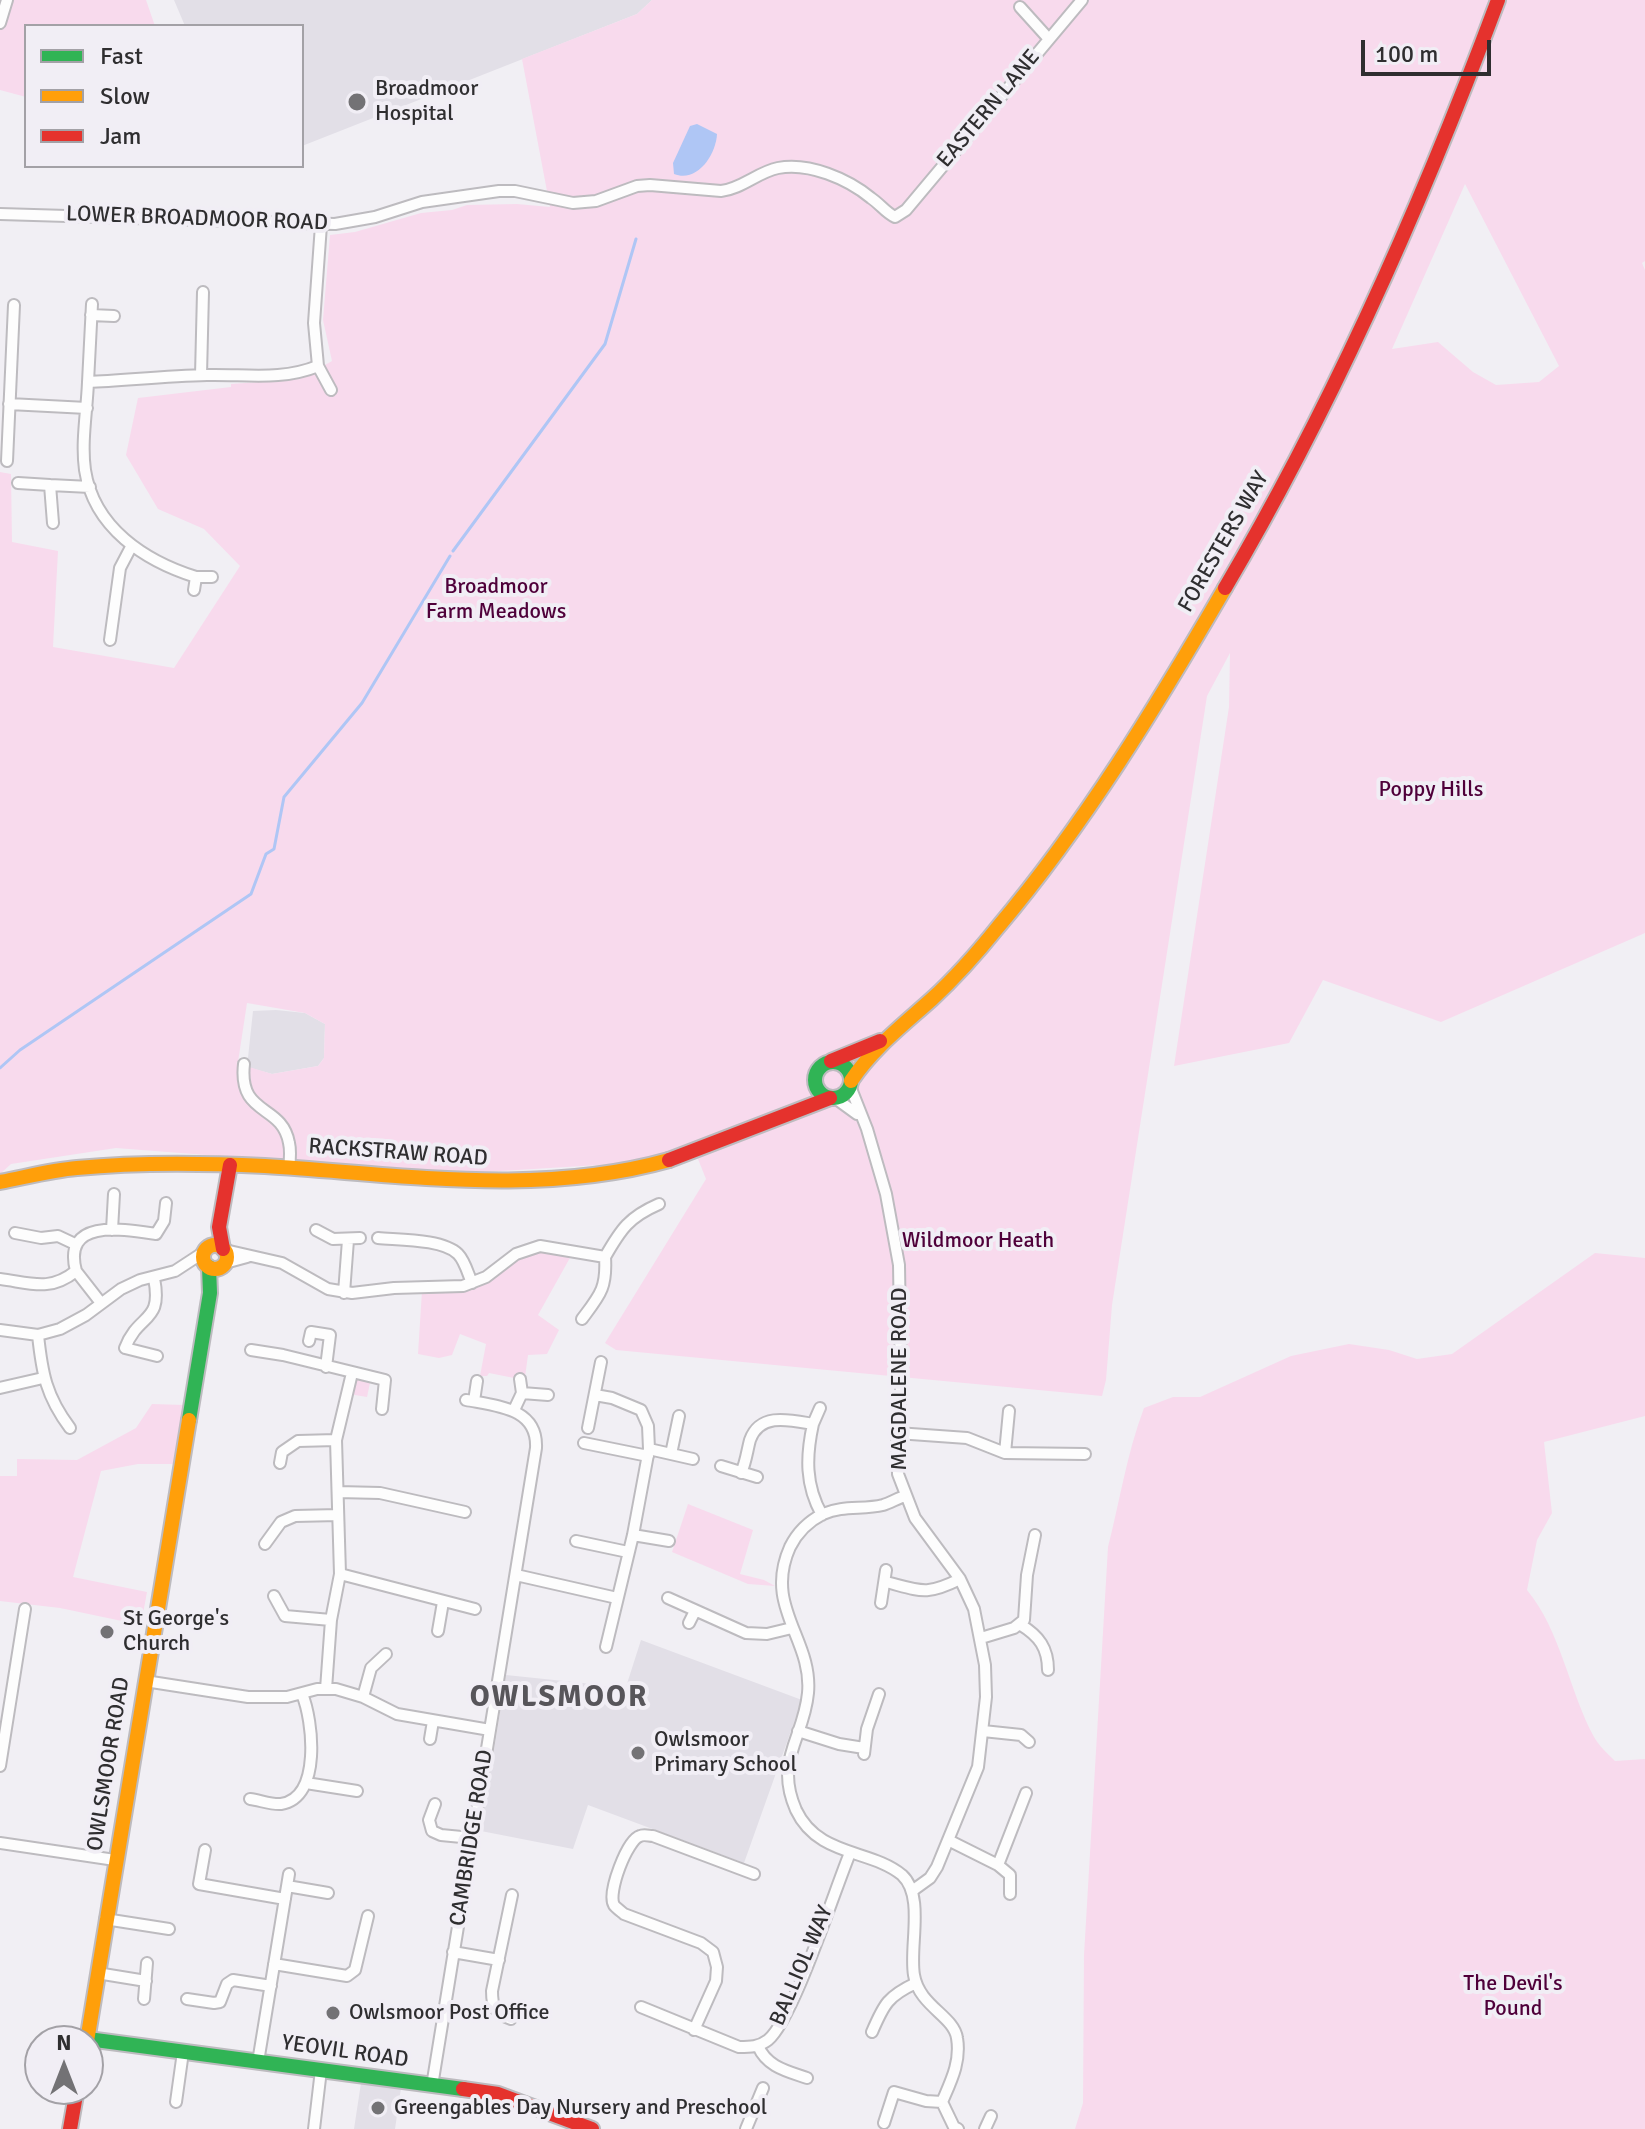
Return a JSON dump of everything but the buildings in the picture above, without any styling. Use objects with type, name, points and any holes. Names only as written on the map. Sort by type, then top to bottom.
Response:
[{"type":"main road","name":"FORESTERS WAY","points":[[851,1084],[882,1040],[945,986],[1033,882],[1131,740],[1212,608],[1338,378],[1406,234],[1498,0]]},
{"type":"main road","name":"FORESTERS WAY","points":[[829,1062],[882,1040]]},
{"type":"main road","points":[[829,1062],[838,1062],[846,1067],[851,1084],[847,1092],[832,1098],[819,1092],[815,1078],[819,1068],[829,1062]]},
{"type":"main road","name":"RACKSTRAW ROAD","points":[[783,1115],[815,1078]]},
{"type":"main road","name":"RACKSTRAW ROAD","points":[[0,1182],[93,1166],[230,1165],[491,1182],[587,1177],[652,1165],[688,1154],[832,1098]]},
{"type":"main road","name":"OWLSMOOR ROAD","points":[[89,2025],[230,1165]]},
{"type":"main road","name":"YEOVIL ROAD","points":[[104,2042],[508,2097],[592,2129]]},
{"type":"main road","points":[[70,2129],[74,2105]]},
{"type":"street","points":[[0,23],[7,0]]},
{"type":"street","name":"EASTERN LANE","points":[[895,217],[906,210],[1082,0]]},
{"type":"street","points":[[1020,7],[1048,38]]},
{"type":"street","name":"LOWER BROADMOOR ROAD","points":[[0,214],[321,225],[375,217],[422,202],[499,191],[515,191],[573,203],[596,201],[637,186],[731,190],[777,168],[800,167],[847,183],[895,217]]},
{"type":"street","points":[[321,225],[314,323],[318,366],[331,390]]},
{"type":"street","points":[[201,375],[203,292]]},
{"type":"street","points":[[7,461],[14,305]]},
{"type":"street","points":[[189,308],[202,309]]},
{"type":"street","points":[[114,316],[91,310],[85,469],[90,487],[113,529],[131,547],[151,559],[196,577],[212,577]]},
{"type":"street","points":[[88,382],[201,375],[270,377],[301,373],[318,366]]},
{"type":"street","points":[[9,404],[87,408]]},
{"type":"street","points":[[18,483],[90,487]]},
{"type":"street","points":[[50,485],[53,523]]},
{"type":"street","points":[[110,640],[120,568],[131,547]]},
{"type":"street","points":[[194,590],[196,577]]},
{"type":"street","points":[[244,1064],[246,1094],[276,1119],[289,1141],[289,1169]]},
{"type":"street","name":"MAGDALENE ROAD","points":[[851,1084],[886,1194],[899,1265],[901,1391],[897,1433],[898,1474],[915,1518],[960,1579],[974,1609],[981,1638],[986,1697],[978,1767],[930,1878],[912,1891]]},
{"type":"street","points":[[832,1098],[861,1118]]},
{"type":"street","points":[[112,1230],[114,1194]]},
{"type":"street","points":[[101,1303],[76,1271],[72,1257],[75,1244],[87,1233],[112,1230],[156,1234],[164,1221],[166,1203]]},
{"type":"street","points":[[582,1319],[604,1290],[607,1278],[605,1257],[624,1226],[637,1214],[659,1204]]},
{"type":"street","points":[[316,1230],[333,1239],[360,1238]]},
{"type":"street","points":[[15,1233],[23,1237],[58,1236],[75,1244]]},
{"type":"street","points":[[378,1238],[445,1246],[457,1253],[472,1283]]},
{"type":"street","points":[[344,1293],[348,1240]]},
{"type":"street","points":[[0,1330],[38,1335],[72,1324],[121,1289],[140,1280],[215,1258],[249,1257],[282,1263],[328,1289],[344,1293],[454,1287],[472,1283],[486,1277],[516,1254],[540,1246],[605,1257]]},
{"type":"street","points":[[0,1279],[44,1286],[62,1282],[76,1271]]},
{"type":"street","points":[[154,1278],[158,1297],[153,1313],[131,1332],[125,1348],[157,1356]]},
{"type":"street","points":[[309,1341],[311,1332],[330,1335],[326,1367]]},
{"type":"street","points":[[38,1335],[43,1378],[55,1408],[70,1428]]},
{"type":"street","points":[[251,1350],[385,1380],[382,1409]]},
{"type":"street","points":[[588,1428],[601,1362]]},
{"type":"street","points":[[326,1689],[331,1620],[340,1574],[336,1440],[352,1373]]},
{"type":"street","points":[[0,1388],[43,1378]]},
{"type":"street","points":[[477,1381],[470,1401],[514,1410],[522,1393],[520,1379]]},
{"type":"street","points":[[522,1393],[548,1395]]},
{"type":"street","points":[[595,1395],[612,1398],[641,1410],[648,1426],[648,1452],[633,1535],[606,1647]]},
{"type":"street","points":[[820,1408],[807,1449],[807,1471],[812,1498],[822,1515]]},
{"type":"street","name":"CAMBRIDGE ROAD","points":[[432,2086],[537,1439],[534,1428],[514,1410]]},
{"type":"street","points":[[1005,1453],[1009,1411]]},
{"type":"street","points":[[671,1454],[679,1416]]},
{"type":"street","points":[[741,1473],[755,1430],[767,1421],[783,1418],[813,1424]]},
{"type":"street","points":[[897,1433],[967,1438],[1005,1453],[1085,1454]]},
{"type":"street","points":[[280,1463],[282,1452],[298,1441],[336,1440]]},
{"type":"street","points":[[584,1443],[693,1459]]},
{"type":"street","points":[[721,1466],[757,1477]]},
{"type":"street","points":[[338,1492],[380,1493],[465,1512]]},
{"type":"street","points":[[905,1496],[882,1505],[837,1509],[822,1515],[800,1531],[785,1559],[781,1584],[783,1601],[807,1670],[808,1693],[788,1754],[789,1788],[797,1812],[822,1839],[893,1869],[905,1878],[912,1891],[915,1912],[914,1974],[918,1991],[947,2020],[957,2036],[957,2067],[942,2102],[954,2127],[958,2129]]},
{"type":"street","points":[[265,1544],[281,1522],[295,1516],[338,1515]]},
{"type":"street","points":[[633,1535],[669,1541]]},
{"type":"street","points":[[981,1638],[1021,1625],[1026,1613],[1027,1575],[1035,1535]]},
{"type":"street","points":[[576,1541],[628,1552]]},
{"type":"street","points":[[340,1574],[475,1609]]},
{"type":"street","points":[[516,1575],[617,1598]]},
{"type":"street","points":[[881,1603],[886,1576],[924,1592],[938,1591],[960,1579]]},
{"type":"street","points":[[274,1596],[285,1616],[331,1620]]},
{"type":"street","points":[[668,1598],[746,1633],[767,1634],[792,1628]]},
{"type":"street","points":[[438,1631],[443,1602]]},
{"type":"street","points":[[0,1766],[25,1609]]},
{"type":"street","points":[[689,1623],[695,1611]]},
{"type":"street","points":[[1021,1625],[1034,1633],[1043,1645],[1048,1670]]},
{"type":"street","points":[[363,1697],[371,1668],[386,1654]]},
{"type":"street","points":[[145,1681],[248,1697],[273,1698],[326,1689],[347,1691],[397,1714],[490,1730]]},
{"type":"street","points":[[250,1799],[281,1804],[298,1795],[306,1783],[312,1733],[302,1694]]},
{"type":"street","points":[[798,1731],[864,1751],[879,1694]]},
{"type":"street","points":[[430,1739],[433,1721]]},
{"type":"street","points":[[983,1731],[1021,1735],[1029,1742]]},
{"type":"street","points":[[306,1783],[357,1791]]},
{"type":"street","points":[[998,1865],[1026,1793]]},
{"type":"street","points":[[435,1804],[429,1820],[432,1831],[472,1838]]},
{"type":"street","points":[[694,2030],[716,1981],[717,1967],[713,1952],[701,1943],[624,1914],[614,1906],[614,1881],[632,1842],[640,1836],[653,1836],[754,1874]]},
{"type":"street","points":[[948,1840],[998,1865],[1010,1875],[1010,1894]]},
{"type":"street","points":[[0,1843],[115,1860]]},
{"type":"street","points":[[205,1850],[199,1884],[285,1899]]},
{"type":"street","name":"BALLIOL WAY","points":[[641,2007],[739,2047],[758,2046],[771,2037],[790,2007],[850,1853]]},
{"type":"street","points":[[258,2062],[289,1874]]},
{"type":"street","points":[[287,1886],[328,1893]]},
{"type":"street","points":[[511,2019],[499,2015],[492,2004],[512,1895]]},
{"type":"street","points":[[274,1964],[347,1976],[355,1970],[368,1916]]},
{"type":"street","points":[[105,1919],[169,1929]]},
{"type":"street","points":[[453,1952],[499,1960]]},
{"type":"street","points":[[144,1999],[147,1963]]},
{"type":"street","points":[[97,1973],[146,1981]]},
{"type":"street","points":[[187,1999],[220,2002],[227,1984],[233,1980],[271,1986]]},
{"type":"street","points":[[872,2032],[885,2003],[897,1992],[916,1983]]},
{"type":"street","points":[[758,2046],[772,2064],[807,2078]]},
{"type":"street","points":[[176,2102],[183,2052]]},
{"type":"street","points":[[314,2129],[321,2070]]},
{"type":"street","points":[[746,2129],[763,2088]]},
{"type":"street","points":[[884,2123],[894,2092],[942,2102]]},
{"type":"street","points":[[985,2129],[991,2116]]},
{"type":"shaded area","name":"Broadmoor Hospital","points":[[174,0],[652,0],[637,14],[304,145],[304,24],[184,24]]},
{"type":"shaded area","points":[[253,1011],[305,1013],[325,1024],[324,1058],[318,1066],[272,1074],[247,1067]]},
{"type":"shaded area","name":"Owlsmoor Primary School","points":[[641,1640],[802,1700],[744,1863],[588,1805],[573,1849],[481,1831],[506,1675],[625,1690]]},
{"type":"shaded area","name":"Greengables Day Nursery and Preschool","points":[[361,2083],[401,2088],[395,2129],[354,2129]]},
{"type":"green space","points":[[0,0],[146,0],[154,24],[24,24],[24,96],[0,90]]},
{"type":"green space","points":[[652,0],[1645,0],[1645,261],[1642,263],[1645,270],[1645,933],[1441,1022],[1323,980],[1289,1043],[1174,1066],[1229,707],[1230,653],[1207,696],[1112,1305],[1102,1396],[616,1350],[605,1343],[706,1179],[698,1159],[451,1174],[116,1148],[11,1164],[0,1174],[0,472],[11,474],[12,542],[58,551],[53,647],[174,668],[240,566],[204,529],[158,509],[126,455],[138,398],[231,387],[231,384],[300,379],[332,361],[323,320],[330,235],[355,232],[421,213],[467,205],[550,207],[522,59],[637,14]],"holes":[[[1465,184],[1559,366],[1539,382],[1496,385],[1473,372],[1438,342],[1392,349]],[[247,1003],[305,1013],[325,1024],[324,1058],[318,1066],[272,1074],[236,1063]]]},
{"type":"green space","points":[[541,1248],[571,1256],[538,1315],[559,1330],[547,1354],[528,1355],[525,1377],[516,1373],[514,1378],[489,1373],[480,1376],[486,1344],[460,1334],[452,1355],[439,1358],[418,1354],[422,1291],[467,1288],[518,1257]]},
{"type":"green space","name":"The Devil's Pound","points":[[1595,1253],[1645,1258],[1645,1416],[1544,1442],[1552,1513],[1537,1540],[1527,1590],[1557,1642],[1585,1719],[1596,1740],[1615,1761],[1645,1759],[1645,2129],[1075,2129],[1083,2103],[1084,1955],[1108,1547],[1128,1459],[1144,1408],[1173,1397],[1200,1397],[1291,1356],[1349,1344],[1389,1350],[1417,1359],[1452,1354]]},
{"type":"green space","points":[[353,1375],[371,1378],[367,1397],[349,1394]]},
{"type":"green space","points":[[152,1404],[184,1405],[177,1464],[138,1464],[101,1471],[73,1577],[147,1592],[141,1625],[60,1608],[0,1601],[0,1476],[17,1476],[17,1459],[77,1460],[136,1428]]},
{"type":"green space","points":[[688,1504],[753,1530],[740,1574],[775,1586],[748,1584],[672,1552]]},
{"type":"water","points":[[697,124],[717,134],[713,150],[697,171],[682,176],[674,174],[673,163],[690,126]]},
{"type":"waterway","points":[[453,551],[605,344],[636,239]]},
{"type":"waterway","points":[[0,1068],[20,1050],[251,894],[266,854],[274,849],[284,797],[362,703],[450,556]]},
{"type":"traffic: fast","points":[[833,1062],[846,1067],[851,1080],[846,1093],[833,1098],[820,1093],[815,1080],[820,1067],[833,1062]]},
{"type":"traffic: fast","points":[[189,1420],[210,1293],[209,1267]]},
{"type":"traffic: fast","points":[[104,2041],[463,2089]]},
{"type":"traffic: slow","points":[[851,1081],[879,1047],[958,973],[1030,888],[1119,763],[1225,588]]},
{"type":"traffic: slow","points":[[0,1182],[68,1169],[171,1164],[519,1180],[569,1178],[669,1160]]},
{"type":"traffic: slow","points":[[215,1245],[223,1249],[227,1257],[223,1265],[215,1269],[207,1265],[203,1257],[207,1249],[215,1245]]},
{"type":"traffic: slow","points":[[90,2025],[189,1420]]},
{"type":"traffic: jam","points":[[1225,588],[1340,374],[1439,152],[1498,0]]},
{"type":"traffic: jam","points":[[831,1061],[880,1041]]},
{"type":"traffic: jam","points":[[669,1160],[830,1098]]},
{"type":"traffic: jam","points":[[223,1249],[219,1227],[230,1165]]},
{"type":"traffic: jam","points":[[463,2089],[498,2094],[592,2129]]},
{"type":"traffic: jam","points":[[70,2129],[74,2105]]},
{"type":"place","name":"Broadmoor Hospital","points":[[357,102]]},
{"type":"place","name":"St George's Church","points":[[107,1632]]},
{"type":"place","name":"Owlsmoor Primary School","points":[[638,1753]]},
{"type":"place","name":"Owlsmoor Post Office","points":[[333,2013]]},
{"type":"place","name":"Greengables Day Nursery and Preschool","points":[[378,2108]]},
{"type":"district","name":"OWLSMOOR","points":[[559,1698]]},
{"type":"park label","name":"Broadmoor Farm Meadows","points":[[496,600]]},
{"type":"park label","name":"Poppy Hills","points":[[1431,790]]},
{"type":"park label","name":"Wildmoor Heath","points":[[978,1241]]}]
